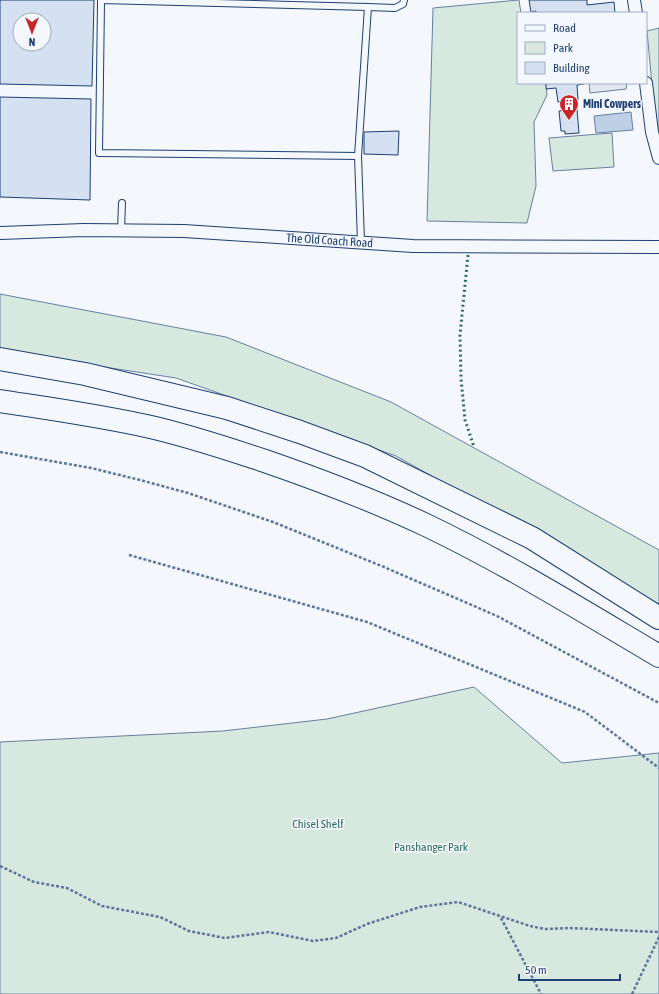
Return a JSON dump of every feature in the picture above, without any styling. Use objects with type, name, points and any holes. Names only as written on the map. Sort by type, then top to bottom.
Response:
[{"type":"highway","points":[[0,359],[86,374],[227,408],[300,432],[365,456],[532,538],[659,618]]},
{"type":"highway","points":[[0,401],[90,414],[157,429],[229,449],[368,499],[428,526],[501,564],[659,656]]},
{"type":"street","points":[[634,0],[636,12]]},
{"type":"street","points":[[646,84],[652,132],[659,158]]},
{"type":"street","name":"The Old Coach Road","points":[[0,233],[84,230],[184,231],[413,246],[659,246]]},
{"type":"lane","points":[[358,156],[99,153],[101,0],[395,8],[403,4],[404,0]]},
{"type":"lane","points":[[361,242],[358,156],[368,7]]},
{"type":"lane","points":[[121,230],[122,202]]},
{"type":"path","points":[[0,452],[91,468],[140,480],[188,493],[273,522],[384,566],[497,616],[659,703]]},
{"type":"path","points":[[129,555],[367,622],[585,712],[659,768]]},
{"type":"path","points":[[0,866],[34,882],[67,888],[102,906],[160,916],[189,931],[225,938],[269,932],[313,941],[336,938],[367,924],[420,907],[458,902],[501,917],[545,929],[569,928],[659,932]]},
{"type":"path","points":[[501,917],[541,994]]},
{"type":"path","points":[[632,994],[659,937]]},
{"type":"green space","points":[[519,0],[521,12],[517,12],[517,84],[546,84],[547,95],[534,122],[536,186],[527,223],[427,221],[433,8]]},
{"type":"green space","points":[[659,28],[659,139],[655,117],[647,31]]},
{"type":"green space","points":[[612,133],[614,167],[553,171],[549,138]]},
{"type":"green space","points":[[0,294],[226,337],[391,402],[659,550],[659,604],[396,456],[176,378],[0,351]]},
{"type":"green space","name":"Chisel Shelf","points":[[474,687],[562,763],[659,753],[659,994],[0,994],[0,742],[223,731],[327,719]]},
{"type":"shaded area","points":[[589,84],[627,84],[626,89],[590,93]]},
{"type":"water","points":[[631,112],[633,130],[596,133],[594,116]]},
{"type":"building","points":[[0,0],[94,0],[92,86],[0,84]]},
{"type":"building","points":[[529,0],[587,0],[587,5],[614,2],[615,12],[536,11],[531,12]]},
{"type":"building","points":[[546,84],[584,84],[577,85],[578,100],[558,102],[556,88],[546,89]]},
{"type":"building","points":[[0,97],[91,99],[90,200],[0,197]]},
{"type":"building","name":"Mini Cowpers","points":[[577,109],[579,133],[565,134],[565,131],[561,131],[559,111]]},
{"type":"building","points":[[399,131],[398,155],[364,154],[364,132]]},
{"type":"hedge","points":[[468,255],[460,335],[461,378],[465,420],[474,447]]},
{"type":"place","name":"Mini Cowpers","points":[[569,121]]},
{"type":"park label","name":"Panshanger Park","points":[[431,847]]}]
